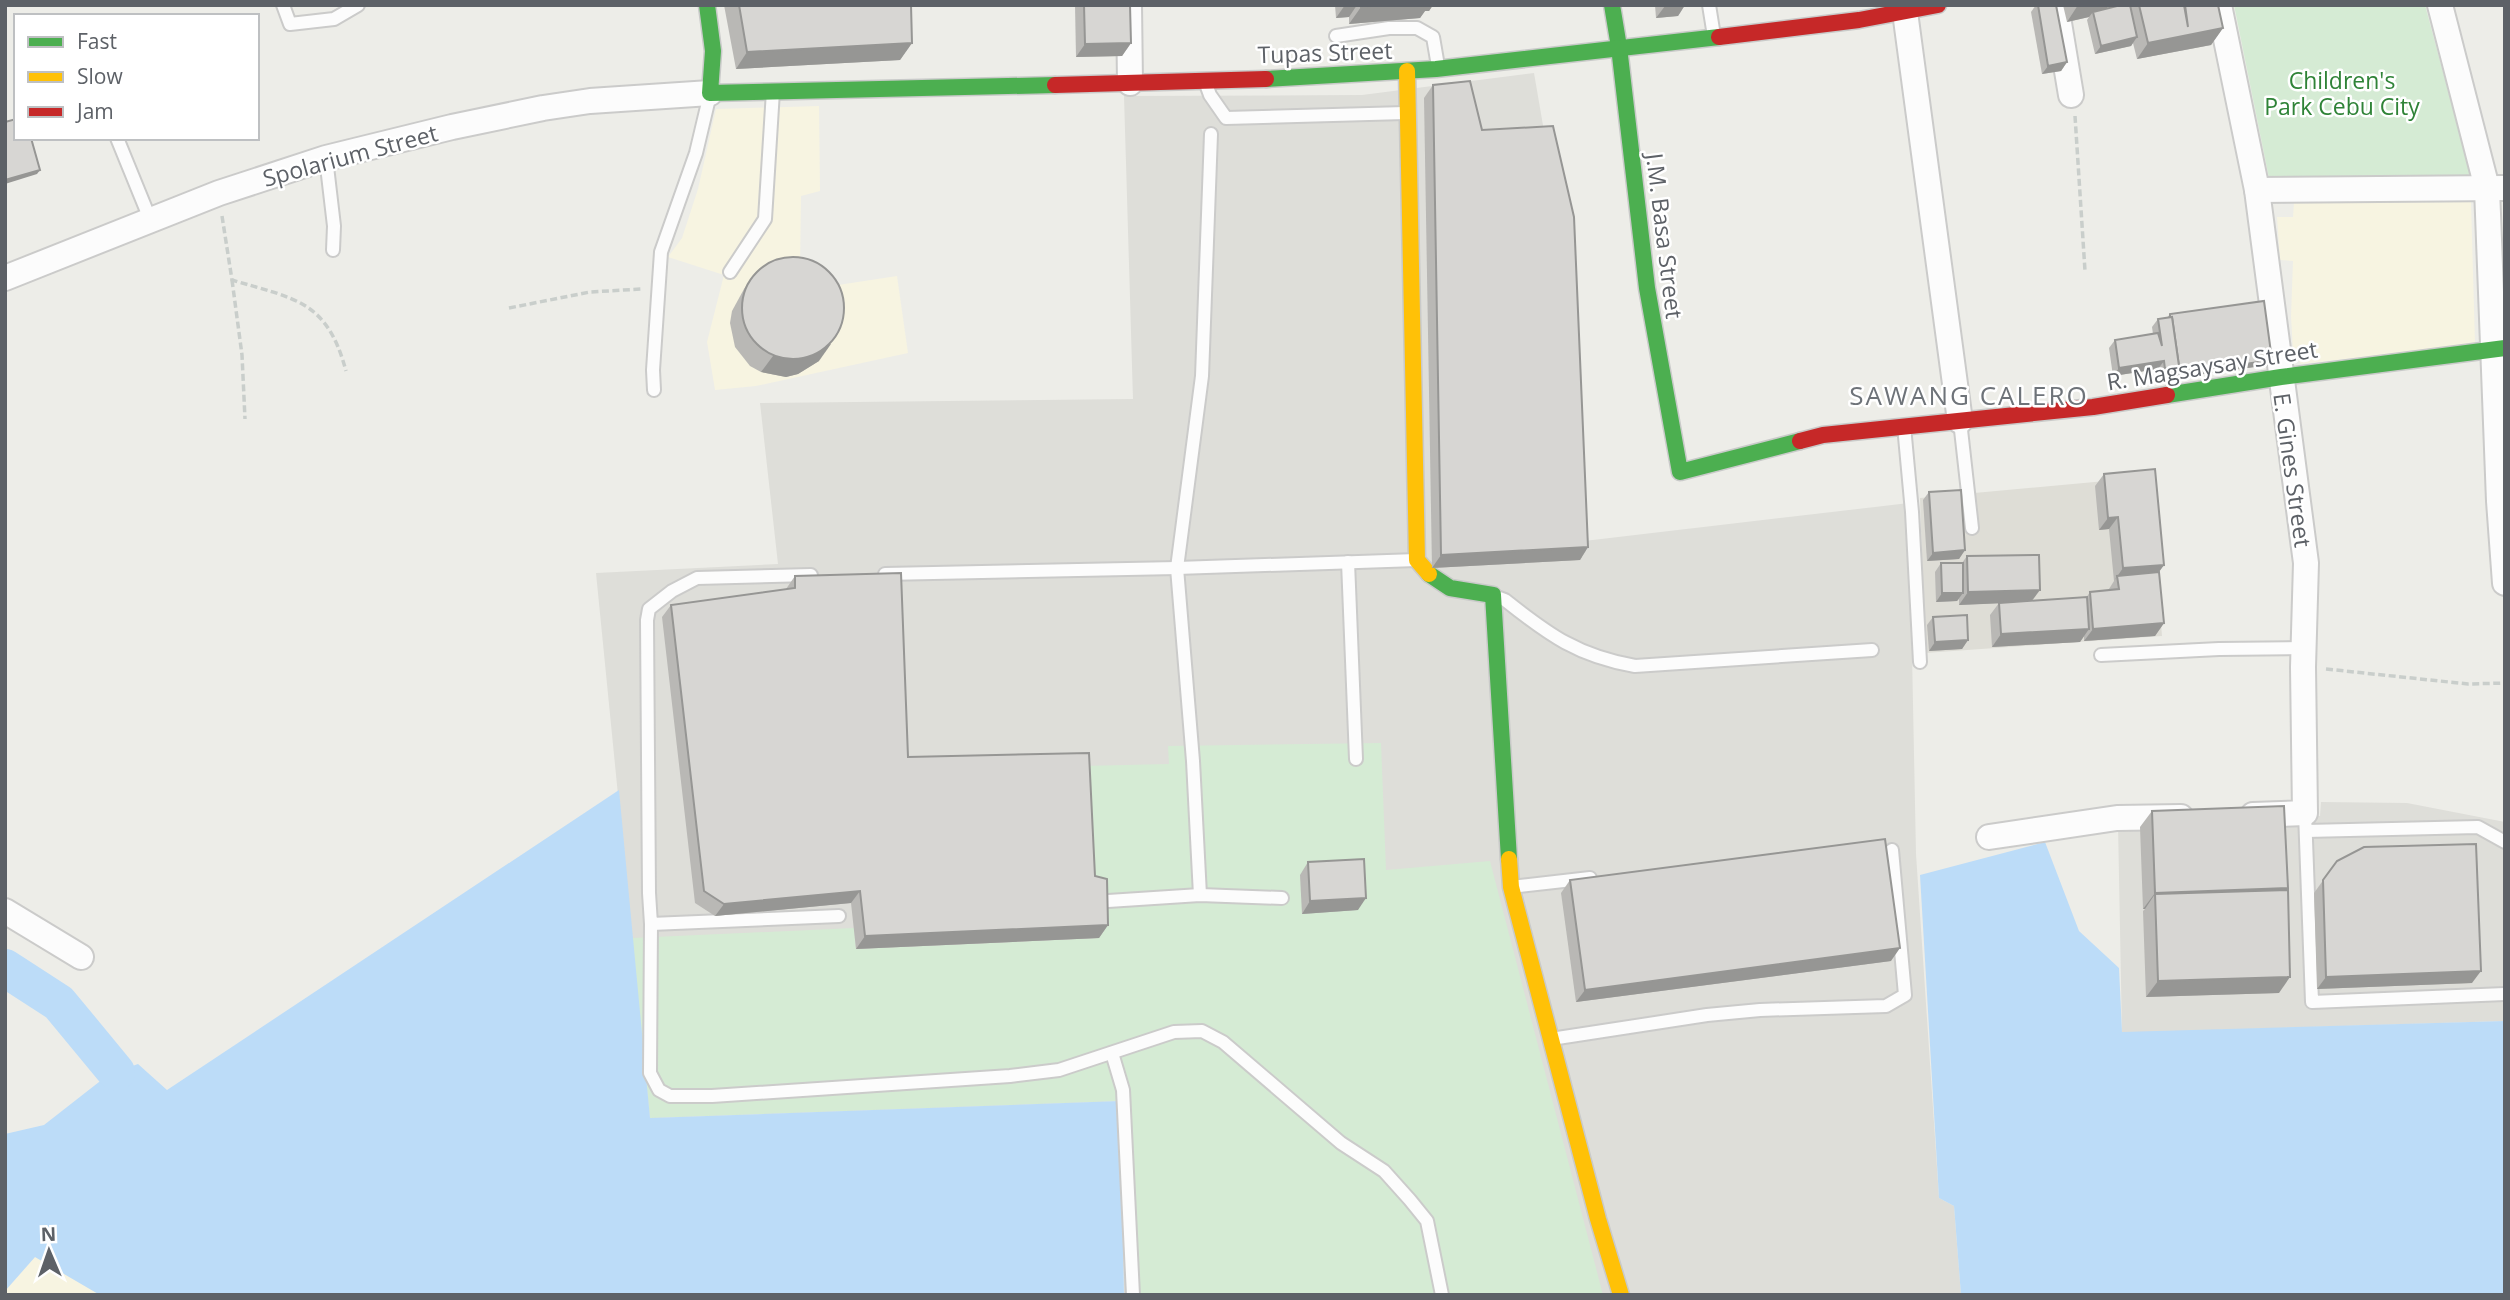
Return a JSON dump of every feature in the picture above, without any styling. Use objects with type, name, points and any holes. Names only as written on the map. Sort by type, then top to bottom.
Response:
[{"type":"street","points":[[708,5],[712,51],[710,93]]},
{"type":"street","points":[[1129,5],[1130,83]]},
{"type":"street","name":"J.M. Basa Street","points":[[1612,5],[1647,288],[1679,472]]},
{"type":"street","name":"Tupas Street","points":[[710,93],[1130,83],[1438,69],[1508,63],[1619,47],[1714,39],[1938,5]]},
{"type":"street","points":[[2056,5],[2071,95]]},
{"type":"street","name":"E. Gines Street","points":[[2219,5],[2257,190],[2306,563],[2305,822]]},
{"type":"street","points":[[2440,5],[2496,188],[2505,583]]},
{"type":"street","points":[[1905,9],[1960,421]]},
{"type":"street","points":[[1407,71],[1417,560],[1427,576],[1442,586],[1493,595],[1511,887],[1598,1219],[1621,1295]]},
{"type":"street","name":"Spolarium Street","points":[[5,278],[219,193],[326,158],[543,108],[710,93]]},
{"type":"street","points":[[2257,190],[2496,188]]},
{"type":"street","name":"R. Magsaysay Street","points":[[1679,472],[1823,435],[2093,407],[2281,377],[2498,348]]},
{"type":"street","points":[[1989,837],[2117,818],[2217,816],[2305,822]]},
{"type":"street","points":[[5,911],[81,957]]},
{"type":"lane","points":[[283,5],[290,24],[334,19],[358,5]]},
{"type":"lane","points":[[1709,5],[1714,39]]},
{"type":"lane","points":[[1336,36],[1389,28],[1417,28],[1433,37],[1438,69]]},
{"type":"lane","points":[[1205,80],[1210,95],[1226,118],[1408,113]]},
{"type":"lane","points":[[730,272],[765,219],[774,91]]},
{"type":"lane","points":[[654,390],[661,252],[696,153],[710,93]]},
{"type":"lane","points":[[1200,895],[1193,761],[1177,568],[1202,376],[1211,134]]},
{"type":"lane","points":[[118,140],[150,219]]},
{"type":"lane","points":[[326,158],[334,226],[333,250]]},
{"type":"lane","points":[[1960,421],[1972,528]]},
{"type":"lane","points":[[1904,426],[1912,512],[1920,662]]},
{"type":"lane","points":[[875,574],[1417,560]]},
{"type":"lane","points":[[1348,562],[1356,759]]},
{"type":"lane","points":[[821,575],[697,578],[672,591],[649,609],[649,879],[652,924],[650,1073],[659,1090],[670,1096],[712,1096],[1010,1076],[1059,1070],[1174,1032],[1202,1031],[1223,1042],[1340,1143],[1384,1171],[1410,1199],[1427,1221],[1442,1295]]},
{"type":"lane","points":[[1493,595],[1505,600],[1566,645],[1610,662],[1635,666],[1872,650]]},
{"type":"lane","points":[[2101,655],[2219,649],[2304,657]]},
{"type":"lane","points":[[2505,842],[2478,827],[2305,822],[2312,1002],[2505,994]]},
{"type":"lane","points":[[1551,1039],[1707,1015],[1760,1010],[1886,1006],[1905,995],[1892,850]]},
{"type":"lane","points":[[1511,887],[1605,876]]},
{"type":"lane","points":[[1108,901],[1200,895],[1282,898]]},
{"type":"lane","points":[[652,924],[839,916]]},
{"type":"lane","points":[[1112,1053],[1123,1090],[1133,1295]]},
{"type":"path","points":[[2071,95],[2075,117],[2085,271]]},
{"type":"path","points":[[219,193],[242,355],[244,419]]},
{"type":"path","points":[[232,281],[298,300],[321,317],[339,344],[346,371]]},
{"type":"path","points":[[509,308],[590,292],[659,289]]},
{"type":"path","points":[[2304,657],[2468,684],[2505,683]]},
{"type":"shaded area","points":[[1534,73],[1545,137],[1584,541],[1909,503],[1916,854],[1939,1198],[1954,1206],[1961,1295],[1124,1295],[1119,1101],[650,1118],[596,573],[778,564],[760,403],[1133,399],[1124,96],[1362,95]]},
{"type":"shaded area","points":[[819,106],[820,191],[801,196],[800,271],[825,287],[897,276],[908,353],[756,386],[715,390],[707,342],[724,275],[668,257],[682,238],[698,189],[716,109]]},
{"type":"shaded area","points":[[2471,202],[2475,344],[2301,364],[2293,352],[2293,261],[2280,260],[2277,217],[2293,217],[2294,203]]},
{"type":"shaded area","points":[[2149,477],[2162,636],[1925,653],[1920,498]]},
{"type":"shaded area","points":[[2321,802],[2407,803],[2505,822],[2505,1021],[2122,1033],[2118,824],[2320,816]]},
{"type":"shaded area","points":[[35,1257],[100,1295],[5,1295],[5,1291]]},
{"type":"green space","name":"Children's Park Cebu City","points":[[2234,5],[2425,5],[2472,180],[2270,183]]},
{"type":"green space","points":[[1381,743],[1386,870],[1490,861],[1603,1295],[1136,1295],[1120,1101],[650,1118],[632,938],[854,928],[856,949],[1099,938],[1086,889],[1081,766],[1169,764],[1168,746]]},
{"type":"water","points":[[619,790],[650,1118],[1120,1101],[1124,1295],[100,1295],[35,1257],[5,1291],[5,1134],[44,1125],[99,1082],[138,1064],[167,1090]]},
{"type":"water","points":[[2045,842],[2079,931],[2119,968],[2122,1032],[2505,1021],[2505,1295],[1961,1295],[1954,1206],[1939,1198],[1920,875]]},
{"type":"building","points":[[739,5],[911,5],[912,43],[747,52]]},
{"type":"building","points":[[1084,5],[1130,5],[1131,43],[1085,44]]},
{"type":"building","points":[[2038,5],[2056,5],[2067,62],[2048,66]]},
{"type":"building","points":[[2130,5],[2137,37],[2101,46],[2093,12]]},
{"type":"building","points":[[2139,5],[2184,5],[2188,27],[2185,5],[2218,5],[2223,28],[2148,43]]},
{"type":"building","points":[[1470,81],[1482,130],[1553,126],[1574,217],[1588,547],[1441,555],[1433,85]]},
{"type":"building","points":[[14,120],[14,140],[32,140],[40,170],[5,180],[5,122]]},
{"type":"building","points":[[793,257],[813,261],[829,272],[840,288],[844,308],[840,328],[829,344],[813,355],[793,359],[773,355],[757,344],[746,328],[742,308],[746,288],[757,272],[773,261]]},
{"type":"building","points":[[2264,301],[2272,360],[2178,374],[2170,314]]},
{"type":"building","points":[[2172,317],[2179,366],[2165,369],[2164,361],[2119,368],[2115,340],[2158,333],[2162,346],[2158,319]]},
{"type":"building","points":[[2155,469],[2164,565],[2123,568],[2118,517],[2108,518],[2104,474]]},
{"type":"building","points":[[1961,490],[1965,550],[1933,553],[1929,492]]},
{"type":"building","points":[[2039,555],[2040,590],[1968,592],[1967,556]]},
{"type":"building","points":[[1941,563],[1963,563],[1963,593],[1942,593]]},
{"type":"building","points":[[2159,572],[2164,623],[2093,629],[2090,592],[2119,589],[2117,576]]},
{"type":"building","points":[[901,573],[908,757],[1089,753],[1095,876],[1107,879],[1108,925],[865,936],[860,891],[724,904],[704,891],[671,605],[795,588],[795,576]]},
{"type":"building","points":[[2087,597],[2089,629],[2001,634],[1999,603]]},
{"type":"building","points":[[1967,615],[1968,640],[1935,642],[1933,617]]},
{"type":"building","points":[[2284,806],[2288,888],[2155,893],[2152,811]]},
{"type":"building","points":[[1885,839],[1900,948],[1585,990],[1570,880]]},
{"type":"building","points":[[2476,844],[2481,971],[2326,977],[2323,880],[2337,861],[2364,847]]},
{"type":"building","points":[[1364,859],[1366,898],[1310,901],[1308,862]]},
{"type":"building","points":[[2288,890],[2290,977],[2158,981],[2155,894]]},
{"type":"waterway","points":[[5,968],[59,1003],[116,1072]]},
{"type":"traffic: fast","points":[[707,5],[713,51],[710,93],[1055,85]]},
{"type":"traffic: fast","points":[[1612,5],[1647,288],[1680,472],[1800,441]]},
{"type":"traffic: fast","points":[[1266,79],[1436,69],[1719,37]]},
{"type":"traffic: fast","points":[[2167,395],[2281,377],[2505,348]]},
{"type":"traffic: fast","points":[[1429,574],[1450,588],[1493,595],[1509,859]]},
{"type":"traffic: slow","points":[[1407,71],[1417,560],[1429,574]]},
{"type":"traffic: slow","points":[[1509,859],[1511,887],[1598,1219],[1621,1295]]},
{"type":"traffic: jam","points":[[1719,37],[1859,20],[1938,5]]},
{"type":"traffic: jam","points":[[1055,85],[1266,79]]},
{"type":"traffic: jam","points":[[1800,441],[1823,435],[2093,407],[2167,395]]},
{"type":"district","name":"SAWANG CALERO","points":[[1969,395]]}]
